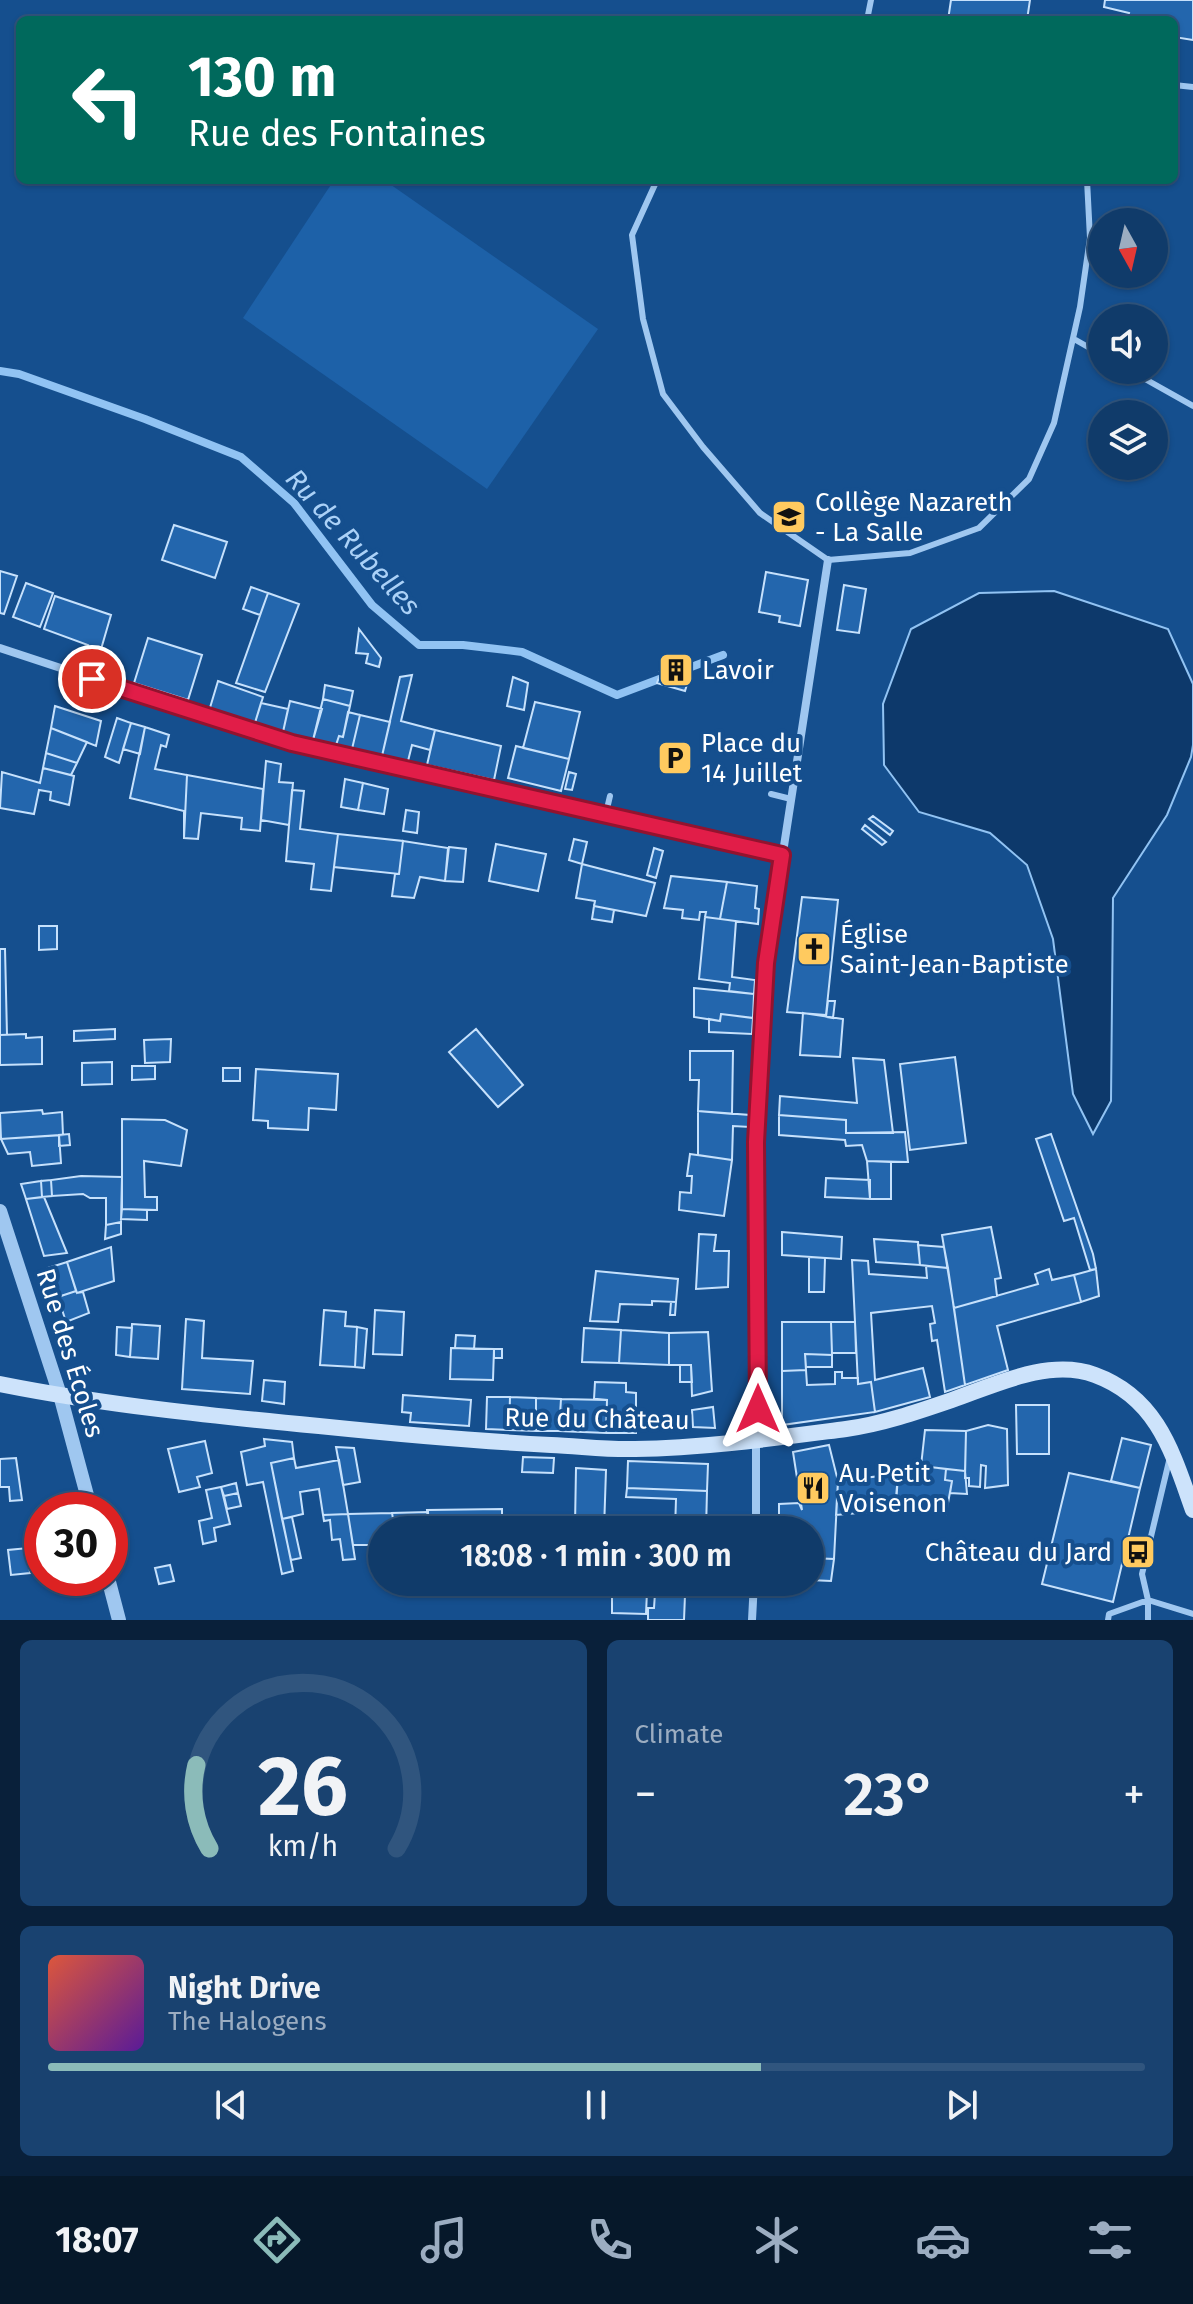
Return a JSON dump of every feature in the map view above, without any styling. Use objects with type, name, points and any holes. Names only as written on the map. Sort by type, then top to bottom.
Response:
[{"type":"main road","name":"Rue du Château","points":[[0,1384],[60,1395],[263,1421],[458,1440],[633,1449],[757,1441],[877,1424],[1034,1372],[1067,1371],[1094,1374],[1128,1393],[1159,1425],[1172,1450],[1193,1510]]},
{"type":"street","points":[[756,1516],[756,1142],[766,963],[828,560]]},
{"type":"street","points":[[0,648],[270,737],[782,855]]},
{"type":"street","name":"Rue des Écoles","points":[[0,1211],[60,1395],[86,1492]]},
{"type":"street","points":[[113,1596],[119,1620]]},
{"type":"street","points":[[752,1620],[753,1596]]},
{"type":"lane","points":[[655,184],[632,235],[643,319],[663,394],[703,447],[760,513],[828,560],[910,553],[979,528],[1029,479],[1054,423],[1074,339],[1090,238],[1087,184]]},
{"type":"lane","points":[[1074,339],[1088,347]]},
{"type":"lane","points":[[1154,384],[1193,406]]},
{"type":"lane","points":[[771,794],[791,799]]},
{"type":"lane","points":[[606,813],[610,796]]},
{"type":"lane","points":[[1148,1620],[1148,1600],[1142,1574],[1172,1450]]},
{"type":"lane","points":[[1108,1620],[1109,1614],[1148,1600],[1193,1614]]},
{"type":"shaded area","points":[[331,184],[390,184],[598,329],[487,489],[243,318]]},
{"type":"shaded area","points":[[1054,591],[1168,629],[1193,684],[1191,757],[1167,815],[1113,898],[1111,1101],[1093,1134],[1073,1094],[1053,939],[1027,865],[990,833],[919,812],[884,765],[883,704],[911,629],[979,593]]},
{"type":"building","points":[[951,0],[1030,0],[1028,16],[949,16]]},
{"type":"building","points":[[1105,0],[1193,0],[1193,40],[1178,38],[1178,16],[1128,16],[1129,13],[1104,7]]},
{"type":"building","points":[[174,525],[227,542],[215,578],[162,560]]},
{"type":"building","points":[[0,571],[17,576],[4,614],[0,613]]},
{"type":"building","points":[[766,572],[808,580],[800,626],[779,622],[780,616],[759,612]]},
{"type":"building","points":[[26,583],[53,593],[40,627],[13,617]]},
{"type":"building","points":[[844,585],[866,589],[859,633],[837,630]]},
{"type":"building","points":[[251,587],[268,593],[260,615],[243,609]]},
{"type":"building","points":[[268,593],[299,604],[265,692],[236,683]]},
{"type":"building","points":[[55,596],[111,615],[97,663],[83,658],[88,645],[44,629]]},
{"type":"building","points":[[359,629],[381,658],[379,667],[366,663],[368,654],[356,653]]},
{"type":"building","points":[[148,638],[202,655],[188,700],[134,683]]},
{"type":"building","name":"Lavoir","points":[[664,660],[692,668],[688,680],[660,671]]},
{"type":"building","name":"Lavoir","points":[[661,672],[688,681],[685,691],[657,683]]},
{"type":"building","points":[[412,675],[401,721],[435,730],[430,750],[412,745],[408,761],[382,756],[400,677]]},
{"type":"building","points":[[513,677],[528,683],[524,710],[507,706]]},
{"type":"building","points":[[218,681],[263,697],[254,726],[209,711]]},
{"type":"building","points":[[325,685],[353,691],[350,706],[323,699]]},
{"type":"building","points":[[323,699],[350,706],[343,737],[339,736],[336,745],[313,740]]},
{"type":"building","points":[[290,701],[322,709],[313,740],[283,732]]},
{"type":"building","points":[[535,702],[580,712],[569,759],[523,748]]},
{"type":"building","points":[[261,703],[288,709],[283,732],[254,726]]},
{"type":"building","points":[[55,706],[101,721],[96,746],[51,728]]},
{"type":"building","points":[[348,712],[360,715],[352,749],[336,745],[339,736],[343,737]]},
{"type":"building","points":[[360,715],[390,722],[382,756],[352,749]]},
{"type":"building","points":[[117,718],[131,723],[119,763],[105,757]]},
{"type":"building","points":[[131,723],[145,727],[140,754],[123,749]]},
{"type":"building","points":[[145,727],[169,735],[166,747],[161,745],[155,769],[187,775],[184,838],[184,811],[130,798]]},
{"type":"building","points":[[51,728],[87,742],[77,763],[46,753]]},
{"type":"building","points":[[435,730],[501,746],[494,780],[427,765]]},
{"type":"building","points":[[516,746],[569,759],[561,791],[508,778]]},
{"type":"building","points":[[46,753],[77,763],[71,775],[43,768]]},
{"type":"building","points":[[266,761],[281,764],[279,782],[293,783],[289,825],[261,820]]},
{"type":"building","points":[[43,768],[74,776],[69,805],[50,800],[51,792],[39,790],[34,814],[0,808],[2,772],[40,783]]},
{"type":"building","points":[[569,772],[576,774],[572,790],[565,789]]},
{"type":"building","points":[[187,775],[263,789],[260,831],[241,829],[242,818],[201,813],[198,839],[184,838]]},
{"type":"building","points":[[345,779],[363,783],[358,810],[341,807]]},
{"type":"building","points":[[363,783],[388,789],[384,814],[358,810]]},
{"type":"building","points":[[292,790],[304,791],[300,829],[338,834],[331,891],[311,889],[314,864],[286,861]]},
{"type":"building","points":[[406,810],[419,812],[417,833],[403,831]]},
{"type":"building","points":[[873,816],[893,831],[890,835],[869,819]]},
{"type":"building","points":[[865,825],[886,842],[882,845],[862,829]]},
{"type":"building","points":[[338,834],[403,841],[399,874],[334,867]]},
{"type":"building","points":[[574,839],[587,842],[582,864],[569,860]]},
{"type":"building","points":[[403,841],[448,848],[445,881],[420,877],[414,898],[392,896],[395,874],[399,874]]},
{"type":"building","points":[[496,844],[546,854],[538,891],[489,881]]},
{"type":"building","points":[[449,847],[466,849],[463,882],[445,881]]},
{"type":"building","points":[[654,848],[663,851],[656,878],[647,875]]},
{"type":"building","points":[[582,864],[655,883],[646,916],[594,906],[595,901],[576,898]]},
{"type":"building","points":[[671,876],[727,882],[720,919],[705,917],[706,912],[700,912],[699,920],[682,918],[683,910],[664,908]]},
{"type":"building","points":[[727,882],[757,886],[755,908],[759,909],[758,924],[720,919]]},
{"type":"building","name":"Église Saint-Jean-Baptiste","points":[[802,897],[838,900],[826,1015],[787,1012]]},
{"type":"building","points":[[594,906],[614,910],[612,922],[592,919]]},
{"type":"building","points":[[705,917],[736,921],[732,977],[755,980],[754,994],[729,991],[730,983],[699,979]]},
{"type":"building","points":[[39,926],[57,926],[57,949],[39,950]]},
{"type":"building","points":[[0,949],[5,949],[7,1035],[0,1035]]},
{"type":"building","points":[[694,988],[754,994],[753,1018],[721,1014],[720,1021],[694,1017]]},
{"type":"building","points":[[828,1001],[835,1001],[833,1018],[826,1017]]},
{"type":"building","points":[[803,1013],[843,1019],[840,1057],[800,1055]]},
{"type":"building","points":[[721,1014],[753,1018],[752,1034],[709,1032],[709,1019],[720,1021]]},
{"type":"building","points":[[115,1029],[115,1039],[74,1041],[74,1031]]},
{"type":"building","points":[[476,1029],[523,1085],[498,1107],[449,1052]]},
{"type":"building","points":[[26,1034],[26,1038],[42,1037],[42,1064],[0,1065],[0,1035]]},
{"type":"building","points":[[171,1039],[170,1062],[145,1063],[144,1040]]},
{"type":"building","points":[[690,1051],[733,1051],[732,1114],[698,1111],[699,1080],[690,1080]]},
{"type":"building","points":[[955,1057],[966,1143],[910,1150],[900,1064]]},
{"type":"building","points":[[853,1058],[884,1060],[893,1133],[846,1133],[846,1120],[779,1115],[780,1096],[857,1103]]},
{"type":"building","points":[[112,1062],[112,1084],[82,1085],[82,1063]]},
{"type":"building","points":[[132,1066],[155,1066],[155,1079],[132,1080]]},
{"type":"building","points":[[223,1068],[240,1068],[240,1081],[223,1081]]},
{"type":"building","points":[[256,1069],[338,1074],[336,1110],[309,1108],[308,1130],[268,1128],[268,1121],[253,1120]]},
{"type":"building","points":[[42,1110],[43,1114],[62,1112],[63,1135],[1,1139],[0,1113]]},
{"type":"building","points":[[698,1111],[750,1115],[750,1127],[733,1126],[732,1160],[698,1155]]},
{"type":"building","points":[[779,1115],[846,1120],[846,1133],[905,1132],[908,1162],[867,1161],[862,1145],[846,1146],[845,1140],[779,1135]]},
{"type":"building","points":[[122,1119],[165,1120],[187,1130],[181,1166],[144,1161],[145,1197],[157,1197],[157,1210],[122,1209]]},
{"type":"building","points":[[69,1134],[70,1145],[59,1146],[59,1135]]},
{"type":"building","points":[[1051,1134],[1096,1269],[1090,1270],[1074,1218],[1064,1221],[1036,1139]]},
{"type":"building","points":[[59,1135],[61,1163],[32,1166],[30,1152],[8,1154],[1,1139]]},
{"type":"building","points":[[690,1154],[732,1160],[724,1216],[679,1210],[680,1192],[691,1193],[692,1176],[687,1176]]},
{"type":"building","points":[[867,1161],[891,1162],[891,1199],[870,1199]]},
{"type":"building","points":[[81,1176],[122,1177],[121,1222],[106,1225],[106,1198],[90,1198],[83,1194],[52,1196],[51,1180]]},
{"type":"building","points":[[826,1178],[870,1180],[870,1199],[825,1197]]},
{"type":"building","points":[[51,1180],[52,1196],[42,1197],[41,1181]]},
{"type":"building","points":[[41,1181],[42,1197],[26,1199],[21,1184]]},
{"type":"building","points":[[44,1197],[67,1253],[44,1256],[26,1199]]},
{"type":"building","points":[[122,1209],[147,1210],[147,1220],[121,1219]]},
{"type":"building","points":[[121,1222],[121,1234],[105,1239],[106,1225]]},
{"type":"building","points":[[991,1227],[1001,1278],[995,1279],[997,1296],[954,1308],[942,1235]]},
{"type":"building","points":[[782,1232],[842,1237],[841,1259],[782,1255]]},
{"type":"building","points":[[699,1234],[716,1235],[714,1251],[729,1251],[728,1287],[696,1289]]},
{"type":"building","points":[[874,1239],[918,1242],[920,1265],[876,1262]]},
{"type":"building","points":[[918,1245],[944,1247],[948,1268],[920,1265]]},
{"type":"building","points":[[111,1247],[114,1281],[77,1293],[67,1262]]},
{"type":"building","points":[[809,1257],[825,1258],[824,1292],[809,1292]]},
{"type":"building","points":[[852,1260],[868,1261],[869,1274],[927,1278],[926,1266],[948,1268],[965,1385],[945,1392],[937,1340],[932,1341],[930,1324],[935,1323],[932,1306],[871,1313],[875,1380],[923,1368],[930,1397],[875,1412],[871,1382],[858,1384]]},
{"type":"building","points":[[67,1262],[76,1291],[58,1297],[48,1268]]},
{"type":"building","points":[[1049,1269],[1052,1280],[1074,1275],[1081,1302],[997,1326],[1008,1370],[965,1385],[954,1308],[1038,1284],[1035,1274]]},
{"type":"building","points":[[1096,1269],[1099,1296],[1081,1302],[1074,1275]]},
{"type":"building","points":[[596,1271],[678,1279],[676,1302],[620,1304],[618,1322],[590,1321]]},
{"type":"building","points":[[83,1292],[89,1313],[66,1322],[58,1297]]},
{"type":"building","points":[[671,1302],[676,1302],[675,1315],[670,1315]]},
{"type":"building","points":[[324,1310],[346,1312],[345,1326],[357,1327],[355,1367],[320,1365]]},
{"type":"building","points":[[375,1310],[404,1312],[402,1355],[373,1354]]},
{"type":"building","points":[[186,1319],[204,1321],[202,1358],[253,1361],[250,1394],[182,1389]]},
{"type":"building","points":[[782,1322],[831,1322],[832,1355],[805,1354],[806,1370],[782,1371]]},
{"type":"building","points":[[831,1322],[855,1322],[856,1353],[832,1353]]},
{"type":"building","points":[[132,1324],[160,1326],[158,1359],[130,1357]]},
{"type":"building","points":[[117,1327],[132,1328],[130,1357],[116,1355]]},
{"type":"building","points":[[357,1327],[367,1329],[364,1368],[355,1367]]},
{"type":"building","points":[[584,1328],[621,1330],[619,1363],[582,1362]]},
{"type":"building","points":[[621,1330],[669,1333],[669,1365],[619,1363]]},
{"type":"building","points":[[708,1332],[712,1391],[692,1396],[691,1365],[669,1365],[669,1333]]},
{"type":"building","points":[[456,1335],[475,1336],[474,1349],[455,1348]]},
{"type":"building","points":[[451,1348],[494,1349],[493,1380],[450,1379]]},
{"type":"building","points":[[494,1349],[502,1349],[502,1358],[494,1358]]},
{"type":"building","points":[[805,1354],[832,1355],[832,1367],[806,1367]]},
{"type":"building","points":[[680,1365],[691,1365],[692,1382],[680,1382]]},
{"type":"building","points":[[806,1370],[807,1385],[835,1384],[835,1372],[842,1372],[842,1378],[858,1378],[858,1384],[871,1382],[875,1412],[782,1425],[782,1371]]},
{"type":"building","points":[[264,1380],[285,1382],[284,1404],[262,1401]]},
{"type":"building","points":[[595,1382],[626,1383],[626,1392],[636,1393],[636,1433],[606,1433],[607,1400],[594,1399]]},
{"type":"building","points":[[403,1395],[471,1400],[469,1426],[410,1422],[411,1413],[402,1412]]},
{"type":"building","points":[[487,1397],[510,1397],[509,1430],[486,1429]]},
{"type":"building","points":[[510,1397],[536,1398],[536,1431],[509,1430]]},
{"type":"building","points":[[536,1398],[561,1399],[559,1431],[536,1431]]},
{"type":"building","points":[[561,1399],[607,1400],[606,1433],[559,1431]]},
{"type":"building","points":[[1016,1405],[1049,1405],[1049,1454],[1017,1454]]},
{"type":"building","points":[[713,1407],[715,1428],[693,1427],[692,1410]]},
{"type":"building","points":[[988,1425],[1007,1429],[1008,1485],[985,1488],[986,1466],[981,1465],[980,1487],[969,1486],[969,1478],[965,1478],[966,1431]]},
{"type":"building","points":[[925,1430],[966,1431],[965,1471],[921,1466]]},
{"type":"building","points":[[1122,1438],[1151,1445],[1140,1488],[1111,1481]]},
{"type":"building","points":[[264,1439],[292,1442],[294,1458],[271,1463],[293,1571],[282,1574],[263,1482],[247,1485],[241,1452],[265,1446]]},
{"type":"building","points":[[205,1441],[212,1473],[197,1477],[200,1487],[179,1492],[168,1449]]},
{"type":"building","points":[[829,1445],[838,1481],[834,1559],[824,1559],[824,1516],[779,1516],[779,1504],[799,1503],[802,1510],[793,1452]]},
{"type":"building","points":[[336,1447],[354,1448],[360,1482],[343,1485]]},
{"type":"building","points":[[523,1457],[554,1458],[553,1473],[522,1472]]},
{"type":"building","points":[[16,1458],[22,1500],[10,1501],[9,1487],[0,1487],[0,1459]]},
{"type":"building","points":[[294,1458],[296,1468],[339,1460],[348,1514],[323,1515],[319,1489],[300,1492],[303,1514],[282,1519],[271,1463]]},
{"type":"building","points":[[628,1461],[708,1464],[707,1491],[627,1488]]},
{"type":"building","points":[[930,1467],[946,1469],[945,1480],[952,1481],[946,1514],[896,1506],[898,1474],[928,1478]]},
{"type":"building","points":[[576,1468],[606,1470],[604,1516],[575,1516]]},
{"type":"building","points":[[946,1469],[965,1471],[967,1494],[950,1493],[952,1481],[945,1480]]},
{"type":"building","points":[[1069,1473],[1140,1488],[1113,1602],[1042,1584]]},
{"type":"building","points":[[898,1474],[895,1510],[836,1515],[838,1481]]},
{"type":"building","points":[[236,1483],[238,1493],[224,1496],[221,1487]]},
{"type":"building","points":[[221,1487],[230,1524],[214,1528],[216,1541],[203,1544],[199,1521],[212,1518],[206,1490]]},
{"type":"building","points":[[627,1488],[707,1491],[706,1516],[675,1516],[676,1499],[626,1497]]},
{"type":"building","points":[[238,1493],[241,1506],[227,1509],[224,1496]]},
{"type":"building","points":[[502,1509],[502,1516],[428,1516],[427,1510]]},
{"type":"building","points":[[428,1512],[428,1516],[393,1516],[392,1513]]},
{"type":"building","points":[[392,1513],[393,1516],[368,1516],[368,1545],[353,1545],[348,1514]]},
{"type":"building","points":[[348,1514],[355,1559],[343,1560],[340,1539],[332,1540],[330,1520],[324,1521],[323,1515]]},
{"type":"building","points":[[292,1517],[301,1558],[291,1560],[282,1519]]},
{"type":"building","points":[[24,1548],[24,1574],[11,1575],[8,1550]]},
{"type":"building","points":[[824,1559],[834,1559],[831,1581],[824,1581]]},
{"type":"building","points":[[170,1565],[174,1581],[159,1584],[155,1568]]},
{"type":"building","points":[[612,1596],[647,1596],[646,1614],[612,1613]]},
{"type":"building","points":[[655,1596],[685,1596],[684,1620],[648,1620],[648,1608],[654,1608]]},
{"type":"waterway","name":"Ru de Rubelles","points":[[0,371],[19,374],[241,457],[294,503],[372,605],[419,645],[463,645],[522,652],[617,695],[723,655]]},
{"type":"place","name":"Collège Nazareth - La Salle","points":[[789,517]]},
{"type":"place","name":"Lavoir","points":[[676,670]]},
{"type":"place","name":"Place du 14 Juillet","points":[[675,758]]},
{"type":"place","name":"Église Saint-Jean-Baptiste","points":[[814,949]]},
{"type":"place","name":"Au Petit Voisenon","points":[[813,1488]]},
{"type":"place","name":"Château du Jard","points":[[1138,1552]]},
{"type":"route","points":[[92,679],[292,743],[782,855],[766,963],[756,1142],[758,1409]]}]
